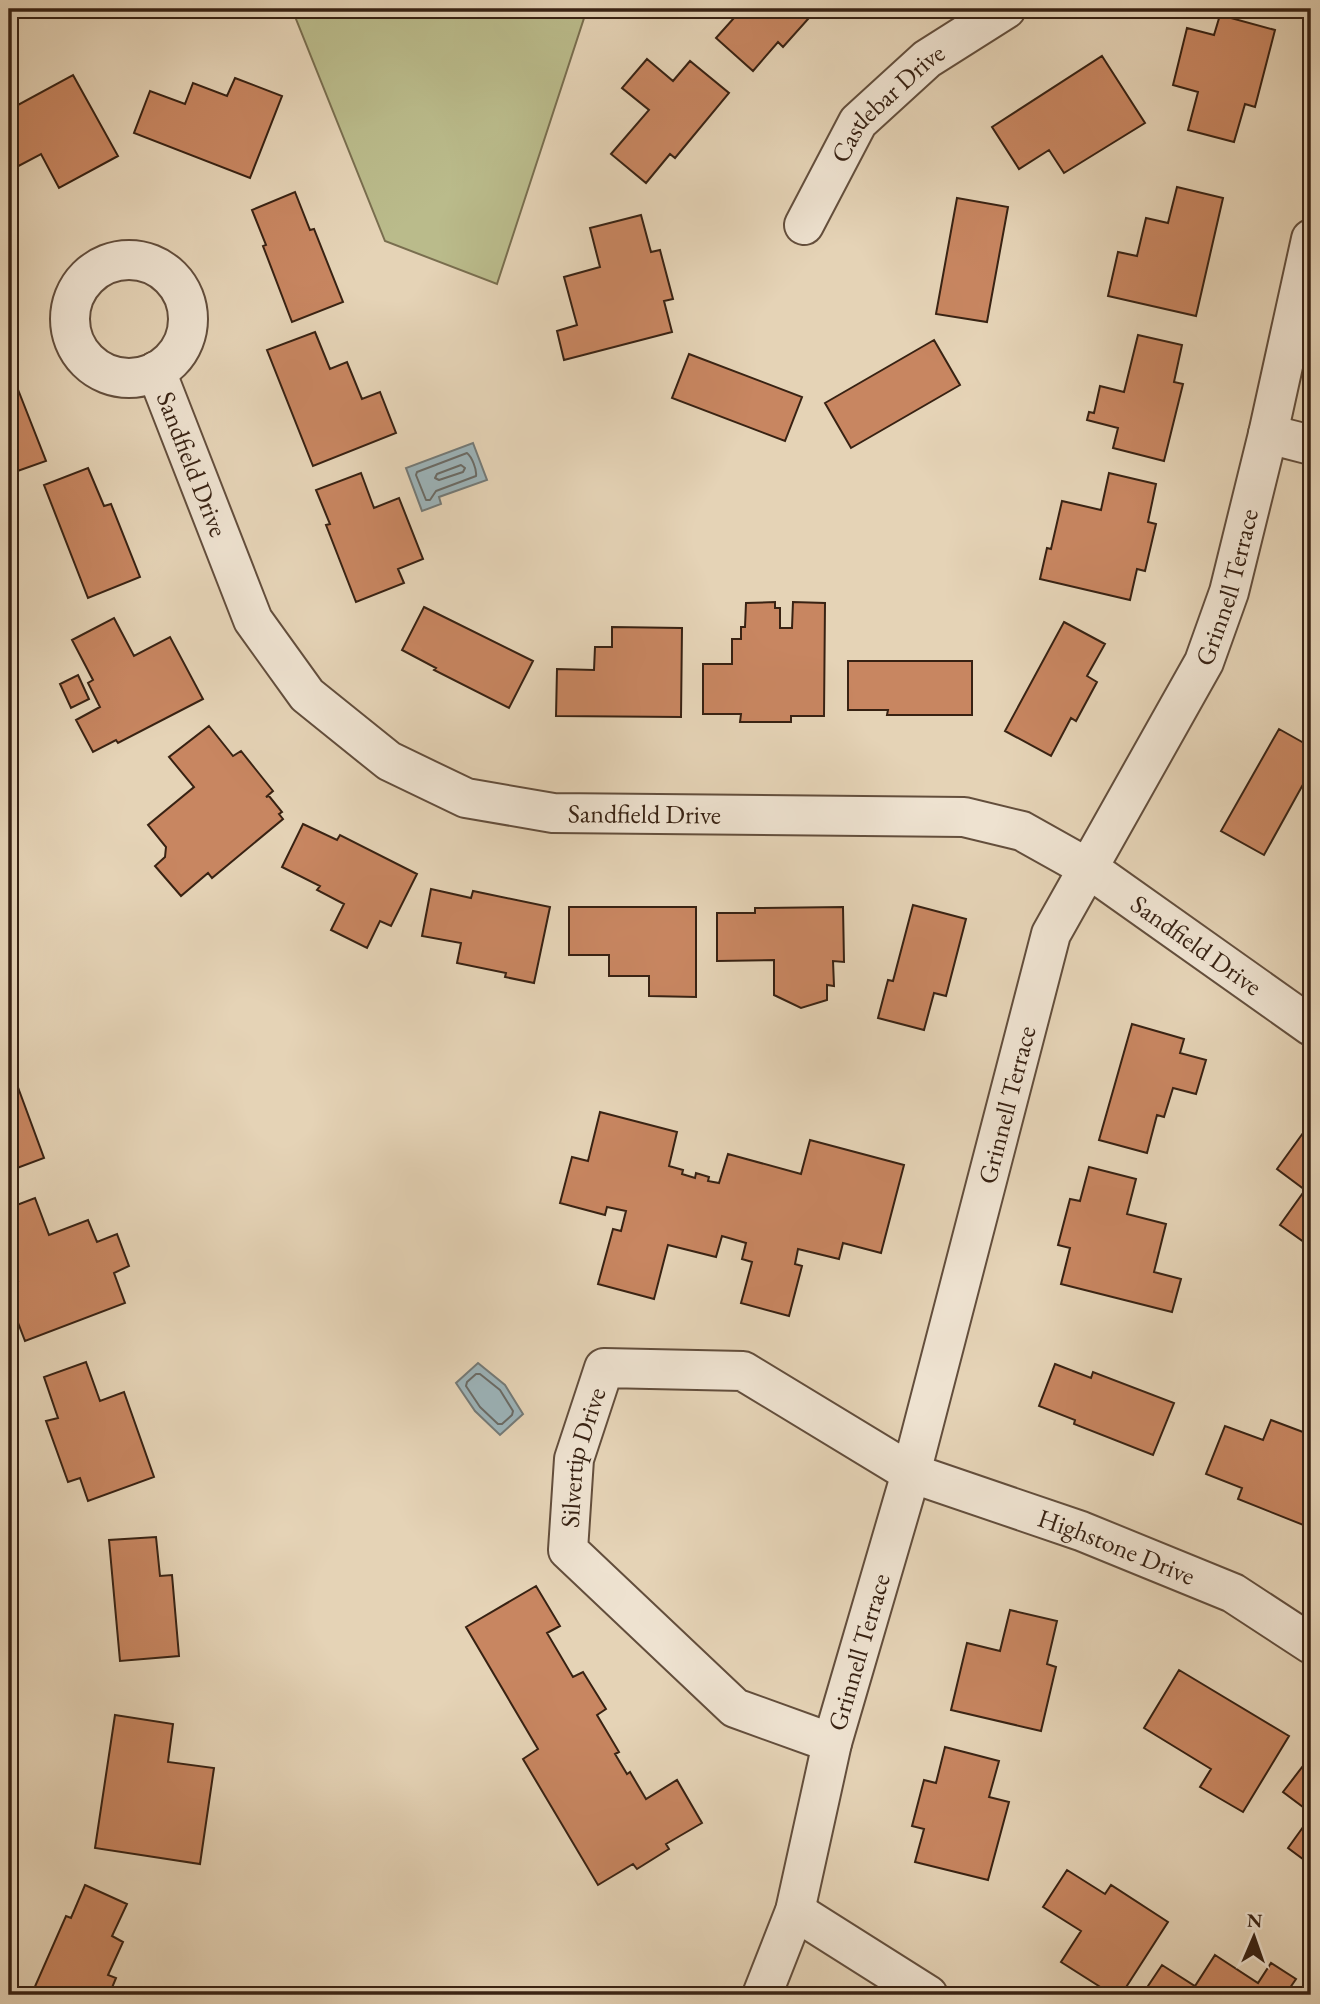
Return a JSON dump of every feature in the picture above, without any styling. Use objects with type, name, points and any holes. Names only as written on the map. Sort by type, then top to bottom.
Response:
[{"type":"street","name":"Castlebar Drive","points":[[804,225],[858,122],[927,59],[1006,9]]},
{"type":"street","name":"Grinnell Terrace","points":[[762,1995],[795,1911],[832,1743],[911,1473],[1051,934],[1204,662],[1228,592],[1268,434],[1311,239]]},
{"type":"street","name":"Sandfield Drive","points":[[156,371],[253,620],[307,695],[389,761],[466,798],[553,813],[964,817],[1022,831],[1087,869],[1311,1026]]},
{"type":"street","points":[[1268,434],[1311,445]]},
{"type":"street","name":"Silvertip Drive","points":[[832,1743],[735,1709],[568,1550],[574,1459],[604,1368],[743,1371],[911,1473]]},
{"type":"street","name":"Highstone Drive","points":[[911,1473],[1081,1531],[1233,1593],[1311,1644]]},
{"type":"street","points":[[795,1911],[928,1995]]},
{"type":"green space","points":[[292,9],[587,9],[497,284],[385,241]]},
{"type":"water","points":[[473,443],[487,480],[439,497],[441,504],[422,511],[406,468]]},
{"type":"water","points":[[478,1363],[505,1385],[523,1414],[500,1435],[475,1411],[456,1383]]},
{"type":"building","points":[[742,9],[817,9],[783,47],[778,42],[753,71],[716,38]]},
{"type":"building","points":[[1220,15],[1275,30],[1255,107],[1245,104],[1234,142],[1188,130],[1198,92],[1173,85],[1187,28],[1214,35]]},
{"type":"building","points":[[1102,56],[1145,123],[1064,173],[1049,150],[1019,169],[992,127]]},
{"type":"building","points":[[647,59],[673,81],[690,61],[729,93],[675,158],[670,154],[646,183],[611,154],[649,110],[622,88]]},
{"type":"building","points":[[73,75],[118,156],[59,188],[41,154],[9,171],[9,107],[16,103],[18,105]]},
{"type":"building","points":[[235,78],[282,96],[250,178],[134,133],[150,91],[185,104],[193,83],[227,96]]},
{"type":"building","points":[[1177,187],[1223,198],[1196,316],[1108,296],[1118,252],[1137,256],[1146,218],[1168,223]]},
{"type":"building","points":[[295,192],[310,230],[314,229],[343,302],[292,322],[252,210]]},
{"type":"building","points":[[957,198],[1008,207],[987,322],[936,314]]},
{"type":"building","points":[[641,215],[651,252],[660,250],[673,299],[664,301],[672,332],[564,360],[557,331],[577,325],[564,277],[600,267],[590,228]]},
{"type":"building","points":[[315,332],[330,369],[347,362],[362,399],[380,392],[396,433],[313,466],[267,350]]},
{"type":"building","points":[[1138,335],[1182,345],[1174,382],[1183,384],[1164,461],[1113,448],[1118,428],[1087,420],[1089,412],[1094,413],[1100,386],[1124,392]]},
{"type":"building","points":[[934,340],[960,385],[851,448],[825,403]]},
{"type":"building","points":[[689,354],[802,397],[785,441],[672,398]]},
{"type":"building","points":[[17,387],[46,461],[9,474],[9,390]]},
{"type":"building","points":[[88,468],[104,506],[111,504],[140,577],[88,598],[44,485]]},
{"type":"building","points":[[361,473],[374,508],[399,498],[423,559],[398,569],[404,583],[356,602],[326,525],[330,524],[316,490]]},
{"type":"building","points":[[1109,473],[1156,484],[1148,522],[1156,524],[1145,571],[1137,569],[1130,600],[1040,579],[1047,548],[1051,549],[1062,501],[1101,510]]},
{"type":"building","points":[[775,602],[775,608],[780,608],[780,628],[792,628],[793,602],[825,603],[824,716],[791,716],[791,722],[740,722],[741,714],[703,714],[703,664],[732,664],[732,639],[741,639],[741,627],[745,627],[746,603]]},
{"type":"building","points":[[424,607],[533,661],[509,708],[434,670],[436,668],[402,650]]},
{"type":"building","points":[[114,618],[134,656],[170,637],[203,699],[118,743],[116,740],[93,752],[76,720],[100,707],[88,683],[93,680],[72,640]]},
{"type":"building","points":[[1064,622],[1105,644],[1087,676],[1097,682],[1076,721],[1071,718],[1051,756],[1005,731]]},
{"type":"building","points":[[612,627],[682,628],[681,717],[556,716],[557,669],[594,670],[595,647],[612,647]]},
{"type":"building","points":[[848,661],[972,661],[972,715],[887,715],[888,710],[848,710]]},
{"type":"building","points":[[78,675],[89,699],[71,708],[60,684]]},
{"type":"building","points":[[209,726],[233,756],[241,751],[273,791],[266,797],[269,796],[282,812],[279,814],[283,819],[212,878],[208,873],[181,896],[155,866],[165,857],[166,847],[148,825],[194,787],[169,757]]},
{"type":"building","points":[[1279,729],[1311,747],[1311,770],[1264,855],[1221,831]]},
{"type":"building","points":[[303,824],[337,840],[340,835],[417,874],[391,926],[380,921],[367,948],[331,930],[344,904],[317,890],[320,886],[282,867]]},
{"type":"building","points":[[431,889],[471,898],[473,891],[550,907],[534,983],[505,977],[506,973],[457,963],[461,943],[422,936]]},
{"type":"building","points":[[913,905],[966,919],[946,996],[934,993],[924,1030],[878,1018],[888,980],[893,981]]},
{"type":"building","points":[[569,907],[696,907],[696,997],[649,996],[649,976],[609,976],[609,955],[569,955]]},
{"type":"building","points":[[843,907],[844,962],[833,961],[834,986],[827,985],[827,1000],[801,1008],[774,995],[774,960],[717,961],[717,913],[755,913],[755,908]]},
{"type":"building","points":[[1132,1024],[1184,1039],[1180,1053],[1206,1060],[1196,1094],[1173,1088],[1164,1117],[1157,1115],[1147,1153],[1099,1140]]},
{"type":"building","points":[[9,1063],[44,1158],[9,1171]]},
{"type":"building","points":[[600,1112],[677,1132],[669,1166],[683,1170],[682,1174],[695,1178],[696,1173],[709,1177],[708,1181],[719,1183],[728,1154],[801,1174],[810,1140],[904,1165],[881,1253],[843,1243],[839,1259],[798,1249],[795,1264],[802,1266],[789,1316],[741,1303],[752,1262],[742,1259],[746,1243],[722,1236],[716,1257],[668,1245],[654,1299],[598,1284],[613,1229],[621,1231],[626,1211],[607,1207],[605,1215],[560,1203],[572,1157],[588,1161]]},
{"type":"building","points":[[1303,1133],[1311,1138],[1311,1247],[1280,1225],[1305,1190],[1277,1169]]},
{"type":"building","points":[[1089,1167],[1136,1179],[1127,1214],[1166,1224],[1154,1272],[1181,1279],[1172,1312],[1061,1284],[1070,1248],[1058,1245],[1070,1199],[1080,1201]]},
{"type":"building","points":[[35,1198],[49,1235],[88,1220],[97,1242],[117,1234],[129,1266],[114,1273],[125,1303],[25,1341],[9,1299],[9,1284],[18,1281],[9,1258],[9,1208]]},
{"type":"building","points":[[86,1362],[100,1401],[124,1392],[154,1477],[88,1501],[80,1478],[68,1482],[46,1421],[58,1418],[44,1377]]},
{"type":"building","points":[[1055,1364],[1091,1378],[1093,1372],[1174,1403],[1153,1455],[1074,1424],[1075,1420],[1039,1406]]},
{"type":"building","points":[[1271,1420],[1311,1435],[1311,1528],[1238,1499],[1242,1488],[1206,1474],[1225,1426],[1263,1440]]},
{"type":"building","points":[[156,1537],[160,1576],[172,1575],[179,1656],[120,1661],[109,1540]]},
{"type":"building","points":[[536,1586],[560,1626],[547,1633],[573,1677],[583,1672],[606,1709],[597,1715],[619,1752],[615,1754],[627,1774],[630,1772],[646,1799],[677,1780],[702,1823],[666,1844],[669,1849],[637,1869],[633,1864],[598,1885],[523,1759],[538,1749],[466,1627]]},
{"type":"building","points":[[1010,1610],[1057,1621],[1047,1664],[1056,1667],[1041,1731],[951,1710],[967,1643],[1000,1651]]},
{"type":"building","points":[[1179,1670],[1289,1736],[1243,1812],[1200,1787],[1211,1769],[1144,1728]]},
{"type":"building","points":[[115,1715],[173,1724],[168,1762],[214,1768],[200,1864],[95,1848]]},
{"type":"building","points":[[945,1747],[999,1761],[989,1797],[1009,1802],[988,1880],[915,1862],[924,1829],[912,1826],[924,1780],[936,1783]]},
{"type":"building","points":[[1309,1758],[1311,1759],[1311,1813],[1283,1792]]},
{"type":"building","points":[[1311,1816],[1311,1865],[1288,1848]]},
{"type":"building","points":[[1067,1870],[1105,1894],[1111,1885],[1168,1922],[1121,1995],[1113,1995],[1061,1962],[1081,1931],[1043,1907]]},
{"type":"building","points":[[85,1885],[127,1904],[112,1936],[123,1942],[108,1975],[116,1978],[109,1995],[41,1995],[33,1991],[66,1916],[71,1918]]},
{"type":"building","points":[[1215,1955],[1258,1983],[1271,1963],[1296,1979],[1285,1995],[1142,1995],[1162,1965],[1195,1986]]}]
